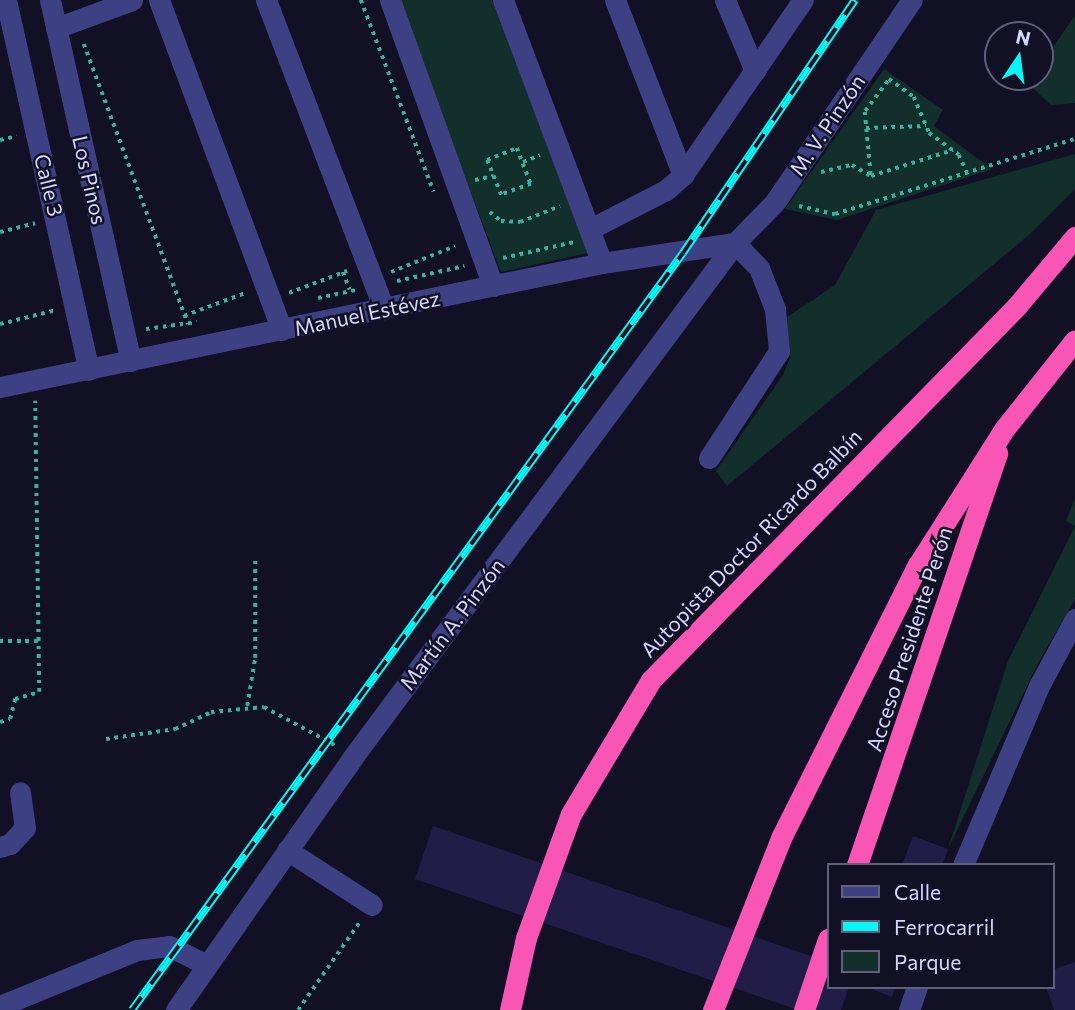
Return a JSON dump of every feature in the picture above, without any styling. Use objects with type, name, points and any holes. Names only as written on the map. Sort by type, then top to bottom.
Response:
[{"type":"highway","name":"Autopista Doctor Ricardo Balbín","points":[[510,1010],[526,938],[567,824],[597,764],[651,680],[1016,307],[1075,237]]},
{"type":"highway","points":[[713,1010],[766,872],[854,686],[918,565],[1005,428],[1075,340]]},
{"type":"highway","name":"Acceso Presidente Perón","points":[[858,863],[960,573],[1005,428]]},
{"type":"highway","points":[[804,1010],[827,942]]},
{"type":"street","name":"Calle 3","points":[[6,0],[89,370]]},
{"type":"street","name":"Los Pinos","points":[[50,0],[65,24],[131,360]]},
{"type":"street","points":[[65,24],[132,0]]},
{"type":"street","points":[[159,0],[282,330]]},
{"type":"street","points":[[266,0],[384,309]]},
{"type":"street","points":[[390,0],[493,286]]},
{"type":"street","points":[[503,0],[603,263]]},
{"type":"street","points":[[615,0],[683,176]]},
{"type":"street","points":[[725,0],[755,71]]},
{"type":"street","points":[[590,229],[666,190],[683,176],[803,0]]},
{"type":"street","name":"M. V. Pinzón","points":[[734,243],[775,202],[912,0]]},
{"type":"street","points":[[709,458],[779,351],[775,309],[759,268],[734,243]]},
{"type":"street","name":"Manuel Estévez","points":[[0,387],[603,263],[734,243]]},
{"type":"street","name":"Martín A. Pinzón","points":[[176,1010],[353,757],[734,243]]},
{"type":"street","points":[[964,863],[1040,684],[1075,619]]},
{"type":"street","points":[[0,846],[10,844],[25,828],[20,792]]},
{"type":"street","points":[[287,850],[372,905]]},
{"type":"street","points":[[0,1006],[137,950],[169,946],[207,965]]},
{"type":"street","points":[[909,1010],[916,989]]},
{"type":"path","points":[[361,0],[435,194]]},
{"type":"path","points":[[65,24],[188,324]]},
{"type":"path","points":[[857,122],[889,79],[914,97],[926,126],[953,150],[967,172]]},
{"type":"path","points":[[864,112],[872,176]]},
{"type":"path","points":[[866,128],[926,126]]},
{"type":"path","points":[[775,202],[835,214],[1075,139]]},
{"type":"path","points":[[523,162],[544,154],[540,141]]},
{"type":"path","points":[[517,148],[523,162],[531,184],[501,195],[487,160],[517,148]]},
{"type":"path","points":[[827,162],[819,173],[852,165],[872,176],[953,150]]},
{"type":"path","points":[[475,190],[472,180],[494,176]]},
{"type":"path","points":[[483,204],[500,221],[520,222],[564,205],[559,192]]},
{"type":"path","points":[[0,232],[57,218]]},
{"type":"path","points":[[450,233],[455,246]]},
{"type":"path","points":[[184,316],[268,293],[370,271],[455,246],[475,237]]},
{"type":"path","points":[[0,324],[75,305]]},
{"type":"path","points":[[0,722],[10,719],[15,699],[39,692],[32,381]]},
{"type":"path","points":[[247,706],[255,658],[255,558]]},
{"type":"path","points":[[0,641],[38,641]]},
{"type":"path","points":[[107,740],[174,729],[211,712],[264,706],[353,757]]},
{"type":"path","points":[[298,1010],[372,905]]},
{"type":"green space","points":[[398,0],[492,0],[588,253],[501,272]]},
{"type":"green space","points":[[1075,15],[1075,103],[1051,105],[1036,91],[1054,91],[1054,46]]},
{"type":"green space","points":[[884,69],[943,110],[934,126],[992,169],[837,220],[785,209]]},
{"type":"green space","points":[[1075,154],[1075,189],[1029,235],[727,486],[716,471],[783,375],[790,358],[787,317],[835,285],[876,210]]},
{"type":"green space","points":[[1075,498],[1075,526],[1066,521]]},
{"type":"green space","points":[[1075,526],[1075,599],[1037,665],[948,849],[1008,661]]},
{"type":"building","points":[[433,826],[827,962],[827,989],[848,989],[841,1010],[798,1010],[415,879]]},
{"type":"building","points":[[913,836],[948,849],[943,863],[903,863]]},
{"type":"building","points":[[1075,962],[1075,1010],[1054,1010],[1047,989],[1054,989],[1054,969]]},
{"type":"building","points":[[871,989],[894,989],[892,997]]},
{"type":"railway","points":[[132,1010],[683,253],[855,0]]}]
